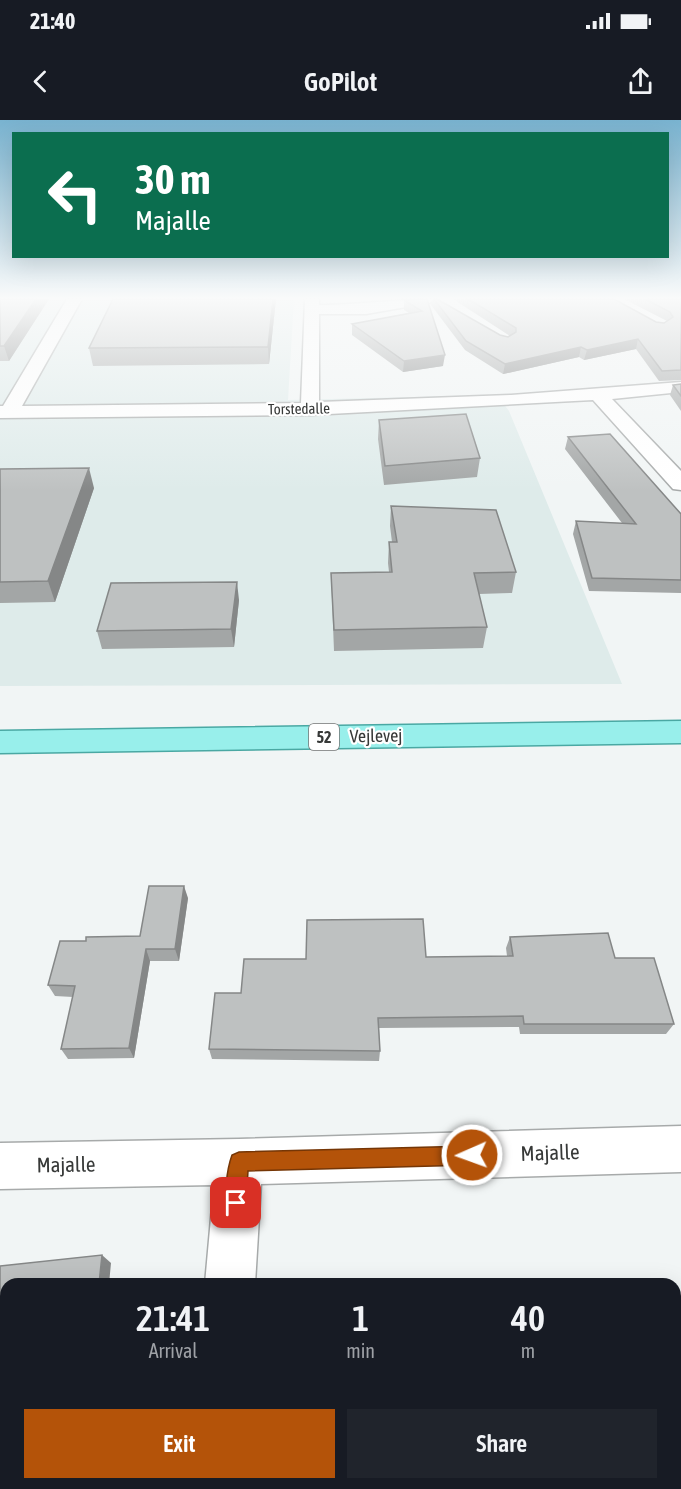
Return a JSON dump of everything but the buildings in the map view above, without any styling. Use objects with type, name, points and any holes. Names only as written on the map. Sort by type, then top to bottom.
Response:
[{"type":"main road","name":"Vejlevej","points":[[0,741],[681,732]]},
{"type":"street","points":[[4,412],[35,363]]},
{"type":"street","points":[[310,363],[310,409]]},
{"type":"street","name":"Torstedalle","points":[[4,412],[310,409],[449,405],[681,387]]},
{"type":"street","points":[[598,395],[681,484]]},
{"type":"street","name":"Majalle","points":[[0,1166],[239,1162],[681,1149]]},
{"type":"street","points":[[230,1278],[239,1162]]},
{"type":"shaded area","points":[[0,363],[290,363],[288,400],[497,395],[509,411],[622,684],[0,686]]},
{"type":"route","points":[[236,1203],[239,1162],[472,1155]]}]
